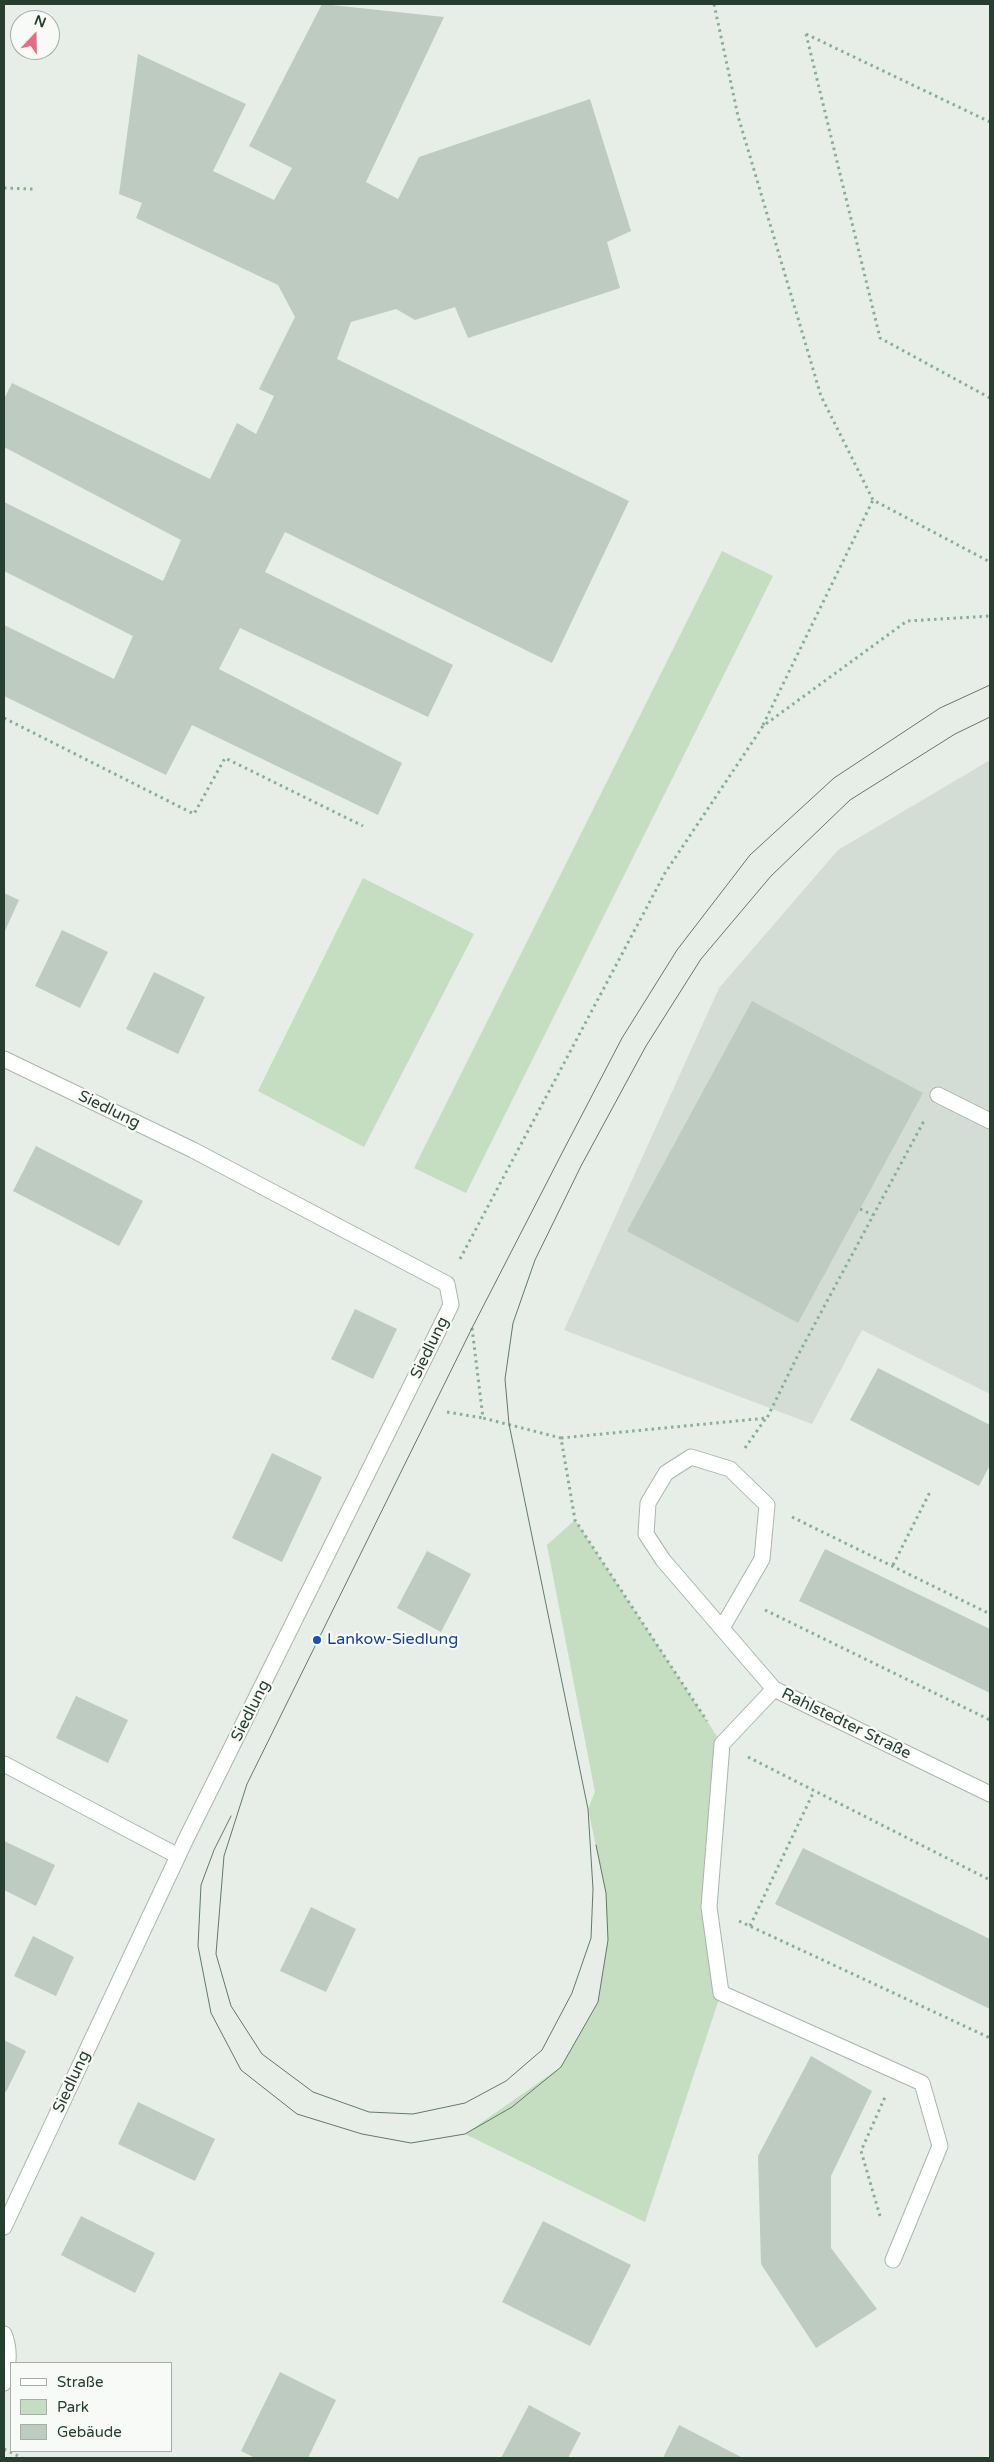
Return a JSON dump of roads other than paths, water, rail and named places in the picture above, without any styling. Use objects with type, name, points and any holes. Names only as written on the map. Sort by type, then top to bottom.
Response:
[{"type":"street","name":"Siedlung","points":[[4,1059],[193,1150],[447,1284],[451,1305],[178,1856],[4,2227]]},
{"type":"street","points":[[938,1095],[990,1121]]},
{"type":"street","name":"Rahlstedter Straße","points":[[722,1628],[762,1558],[767,1505],[730,1469],[691,1457],[666,1473],[648,1503],[646,1534],[663,1560],[774,1689],[990,1794]]},
{"type":"street","points":[[774,1689],[722,1744],[709,1907],[720,1993],[922,2084],[940,2146],[893,2260]]},
{"type":"street","points":[[4,1764],[178,1856]]},
{"type":"street","points":[[4,2334],[8,2343],[9,2362],[4,2383]]},
{"type":"tram line","points":[[990,685],[940,708],[834,778],[750,855],[677,950],[622,1038],[561,1155],[472,1328],[247,1784],[224,1856],[216,1954],[231,2006],[262,2054],[313,2092],[369,2112],[413,2114],[465,2103],[506,2081],[542,2050],[572,1993],[591,1938],[593,1889],[588,1809],[509,1424],[505,1379],[513,1323],[535,1260],[581,1166],[646,1046],[701,959],[771,876],[850,800],[955,734],[990,717]]},
{"type":"tram line","points":[[231,1816],[214,1850],[201,1885],[198,1946],[211,2013],[241,2070],[297,2114],[362,2134],[411,2143],[465,2134],[512,2107],[561,2067],[598,2002],[608,1940],[606,1893],[596,1845]]},
{"type":"place","name":"Lankow-Siedlung","points":[[317,1640]]}]
